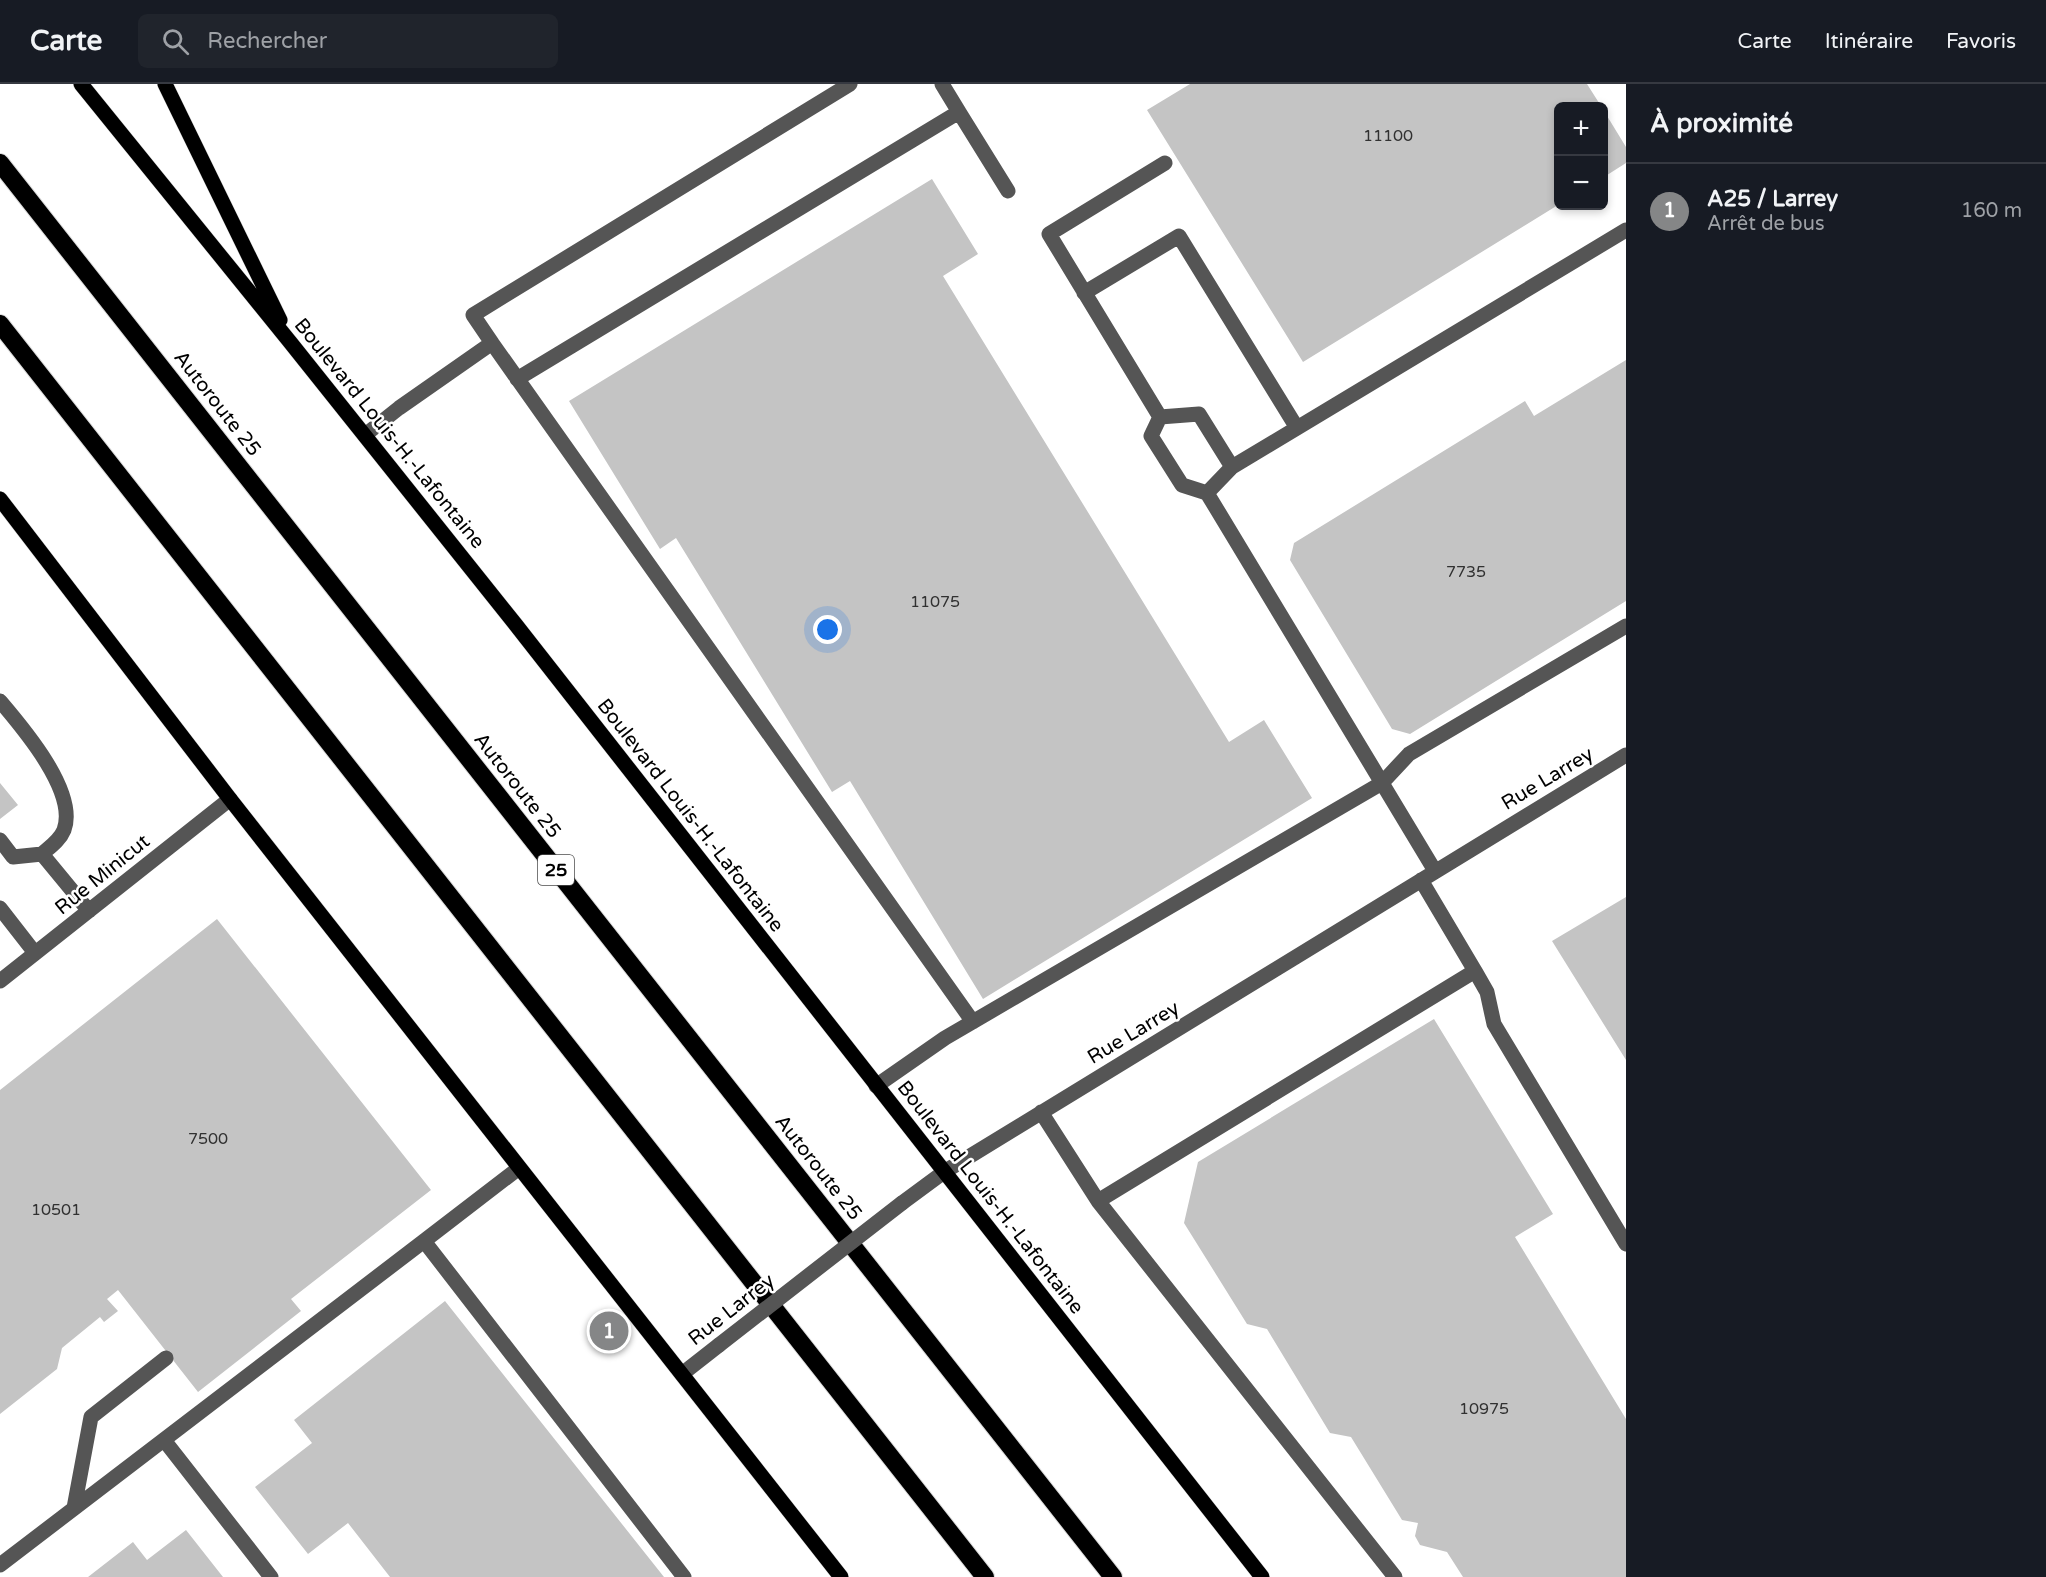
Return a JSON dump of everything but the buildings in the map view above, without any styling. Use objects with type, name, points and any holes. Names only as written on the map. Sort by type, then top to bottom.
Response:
[{"type":"highway","name":"Autoroute 25","points":[[0,163],[1113,1577]]},
{"type":"highway","points":[[0,324],[985,1577]]},
{"type":"main road","name":"Boulevard Louis-H.-Lafontaine","points":[[81,84],[516,625],[1262,1577]]},
{"type":"main road","points":[[165,84],[290,342]]},
{"type":"main road","points":[[0,499],[230,799],[840,1577]]},
{"type":"street","points":[[850,84],[474,315],[973,1022]]},
{"type":"street","points":[[942,84],[1008,191]]},
{"type":"street","points":[[517,379],[959,112]]},
{"type":"street","points":[[1160,417],[1049,234],[1165,163]]},
{"type":"street","points":[[1207,494],[1232,467],[1626,230]]},
{"type":"street","points":[[1084,293],[1179,236],[1297,428]]},
{"type":"street","points":[[365,435],[399,408],[492,343]]},
{"type":"street","points":[[1160,417],[1199,414],[1232,467]]},
{"type":"street","points":[[1160,417],[1151,436],[1182,485],[1207,494],[1435,871]]},
{"type":"street","points":[[876,1086],[945,1038],[1382,783],[1409,754],[1626,626]]},
{"type":"street","points":[[0,701],[31,738],[44,758],[62,798],[66,817],[59,839],[42,854],[13,856],[0,840]]},
{"type":"street","name":"Rue Larrey","points":[[682,1374],[944,1172],[1626,755]]},
{"type":"street","name":"Rue Minicut","points":[[0,981],[230,799]]},
{"type":"street","points":[[42,854],[89,911]]},
{"type":"street","points":[[1421,880],[1487,992],[1494,1024],[1626,1244]]},
{"type":"street","points":[[0,908],[36,953]]},
{"type":"street","points":[[1098,1201],[1475,970]]},
{"type":"street","points":[[1041,1112],[1098,1201],[1395,1577]]},
{"type":"street","points":[[0,1565],[519,1168]]},
{"type":"street","points":[[424,1241],[684,1577]]},
{"type":"street","points":[[74,1508],[91,1417],[166,1358]]},
{"type":"street","points":[[164,1440],[271,1577]]},
{"type":"place","name":"A25 / Larrey","points":[[609,1331]]}]
